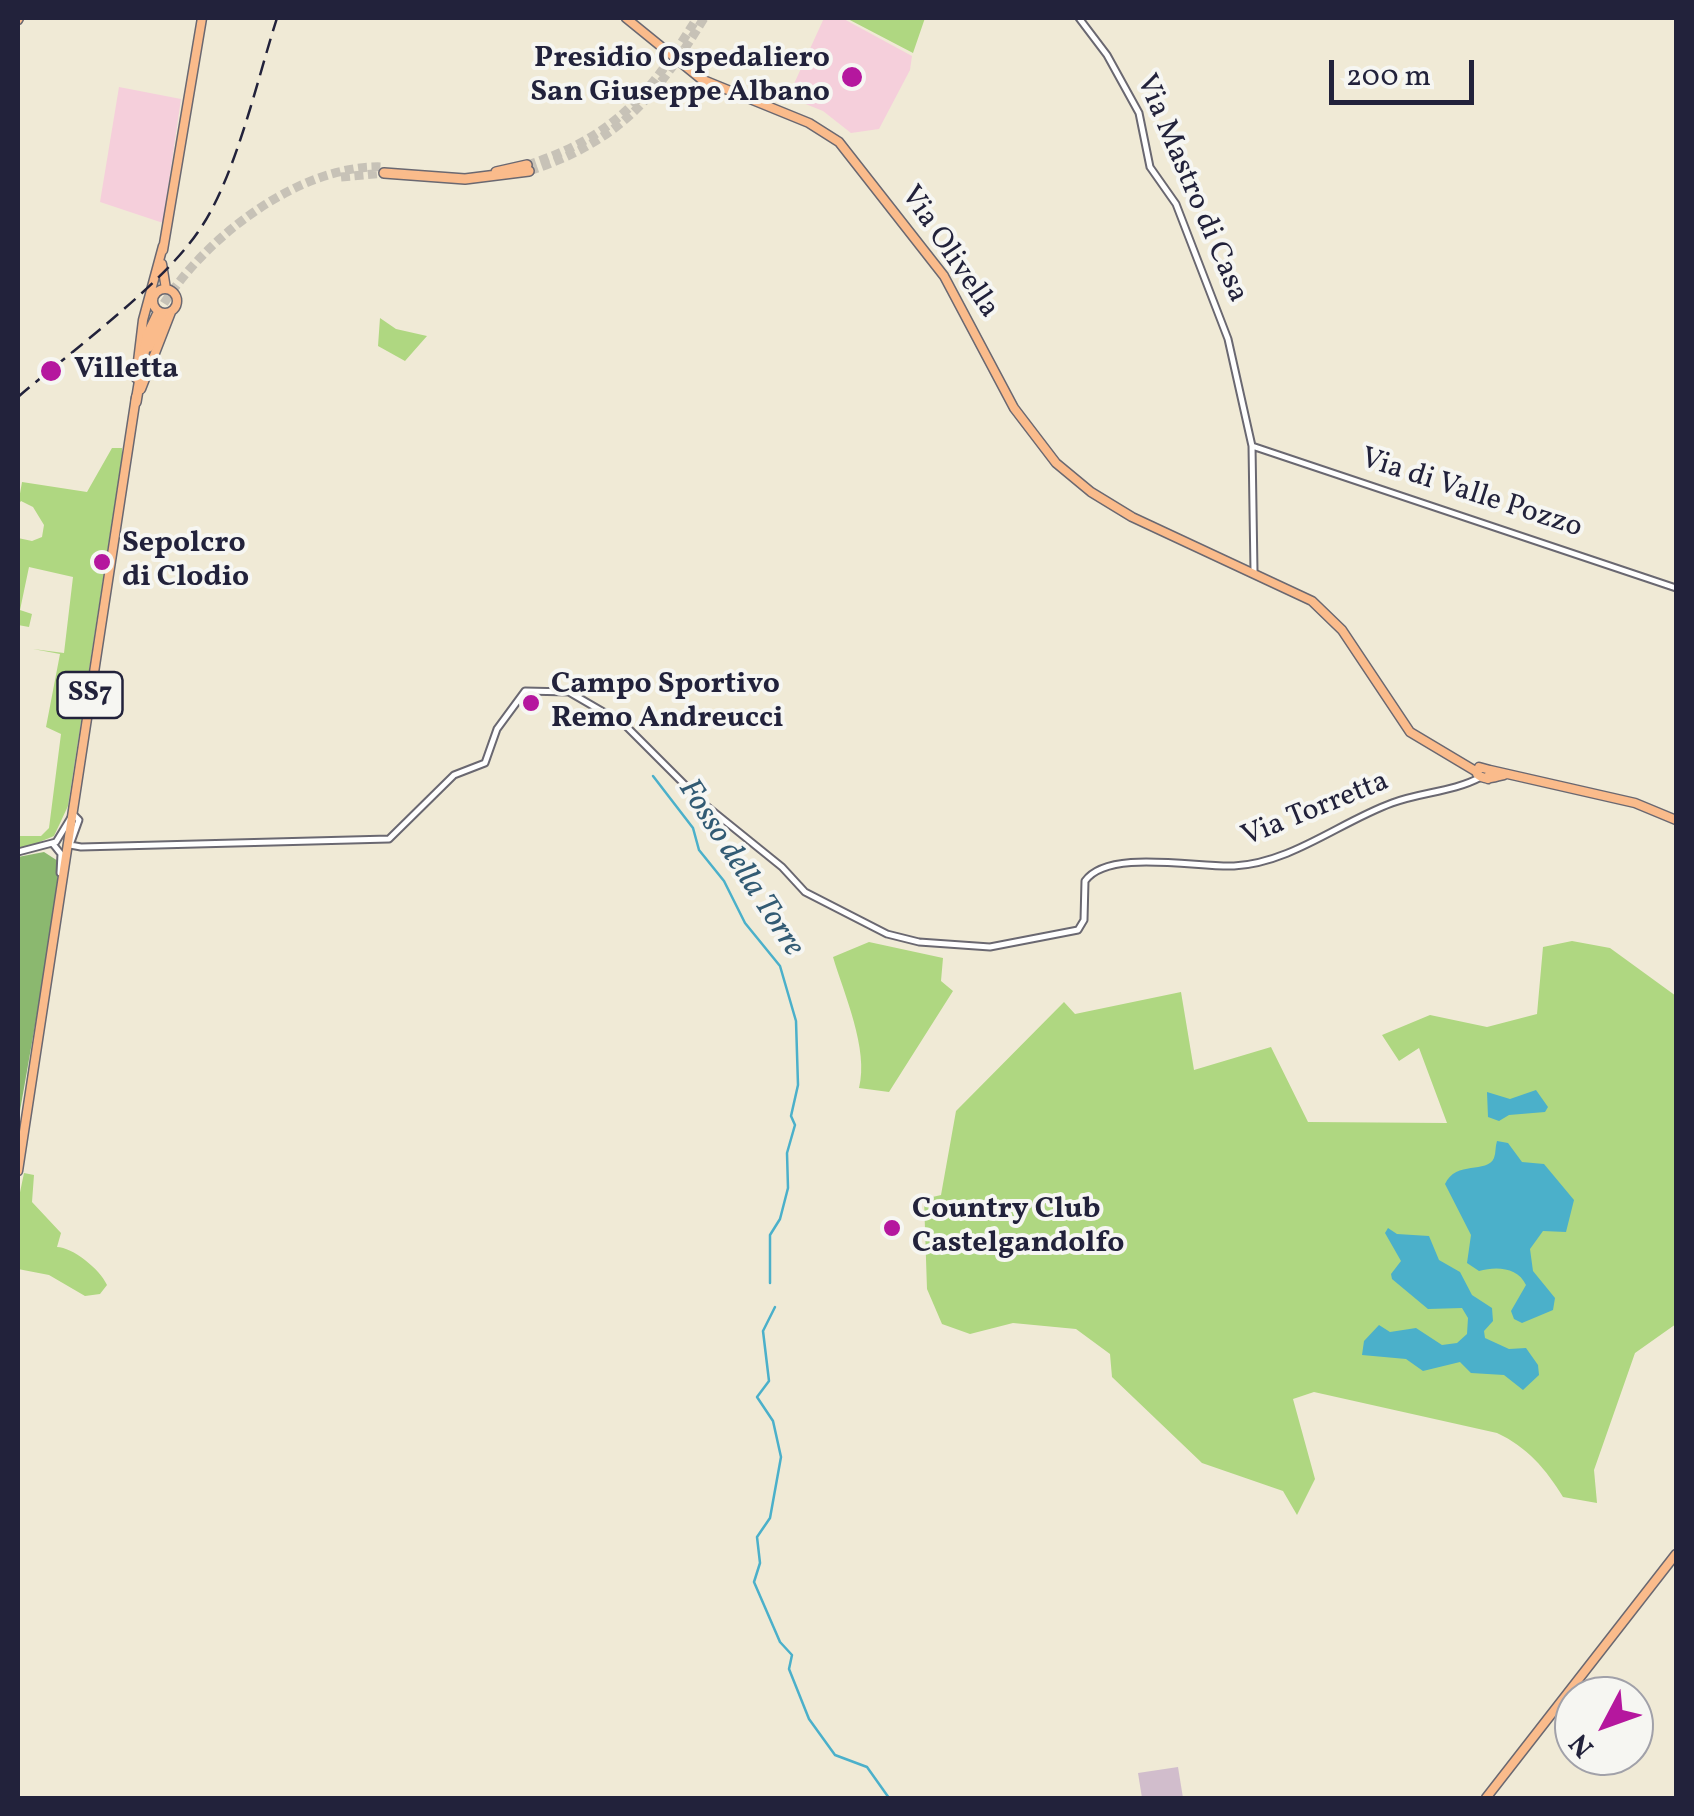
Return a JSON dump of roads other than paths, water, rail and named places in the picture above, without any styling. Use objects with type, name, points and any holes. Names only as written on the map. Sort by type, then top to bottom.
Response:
[{"type":"highway","points":[[384,170],[507,173],[528,168]]},
{"type":"highway","points":[[136,402],[159,310]]},
{"type":"main road","name":"SS7","points":[[166,289],[161,273],[163,246],[202,18]]},
{"type":"main road","name":"Via Olivella","points":[[626,18],[698,77],[809,123],[845,149],[948,280],[1014,408],[1068,474],[1132,517],[1254,571],[1317,605],[1344,634],[1410,732],[1430,748],[1481,772],[1635,803],[1676,820]]},
{"type":"main road","name":"SS7","points":[[18,1171],[136,402],[140,337],[163,246]]},
{"type":"main road","points":[[152,286],[159,310]]},
{"type":"main road","points":[[140,337],[159,310],[166,289],[177,298],[159,310]]},
{"type":"main road","name":"SS7","points":[[136,402],[159,310]]},
{"type":"main road","points":[[1486,1798],[1676,1554]]},
{"type":"street","name":"Via Mastro di Casa","points":[[1078,18],[1109,58],[1137,110],[1150,166],[1175,202],[1206,277],[1237,371],[1252,446],[1254,571]]},
{"type":"street","name":"Via di Valle Pozzo","points":[[1252,446],[1676,588]]},
{"type":"street","name":"Via Torretta","points":[[70,845],[390,839],[455,774],[485,763],[496,731],[525,691],[569,692],[624,724],[704,804],[782,867],[805,892],[890,935],[934,944],[1004,946],[1066,936],[1082,926],[1085,882],[1092,873],[1139,862],[1252,864],[1299,847],[1391,803],[1481,772]]},
{"type":"street","points":[[18,852],[51,845],[74,814]]},
{"type":"street","points":[[51,845],[61,855],[62,903]]},
{"type":"water","points":[[1536,1090],[1548,1107],[1545,1112],[1509,1115],[1499,1121],[1488,1117],[1487,1092],[1510,1099]]},
{"type":"water","points":[[1497,1141],[1508,1143],[1522,1162],[1544,1164],[1574,1200],[1566,1232],[1543,1231],[1530,1249],[1533,1271],[1555,1298],[1553,1310],[1522,1323],[1514,1319],[1511,1311],[1526,1285],[1512,1271],[1479,1271],[1467,1263],[1471,1235],[1445,1184],[1456,1172],[1490,1163]]},
{"type":"water","points":[[1388,1228],[1397,1234],[1429,1236],[1439,1260],[1460,1272],[1472,1295],[1492,1308],[1493,1321],[1484,1331],[1485,1338],[1509,1349],[1526,1348],[1538,1365],[1539,1375],[1523,1390],[1504,1375],[1471,1373],[1460,1362],[1423,1371],[1406,1359],[1362,1355],[1364,1341],[1379,1325],[1390,1332],[1416,1328],[1442,1345],[1457,1343],[1467,1334],[1468,1318],[1462,1308],[1428,1309],[1392,1279],[1391,1274],[1401,1261],[1385,1233]]},
{"type":"waterway","name":"Fosso della Torre","points":[[653,776],[693,828],[699,850],[724,881],[745,923],[780,966],[796,1021],[798,1085],[791,1116],[795,1125],[787,1153],[788,1188],[780,1219],[770,1235],[770,1283]]},
{"type":"waterway","name":"Fosso della Torre","points":[[775,1307],[763,1331],[769,1381],[757,1397],[773,1421],[781,1457],[770,1518],[757,1537],[760,1563],[754,1582],[780,1642],[792,1655],[789,1669],[809,1719],[835,1755],[867,1767],[889,1798]]},
{"type":"tunnel","points":[[527,165],[584,141],[627,110],[663,69],[697,18]]},
{"type":"tunnel","points":[[529,171],[588,146],[633,113],[669,71],[704,18]]},
{"type":"tunnel","points":[[157,315],[197,261],[253,212],[318,178],[351,169],[384,167]]},
{"type":"tunnel","points":[[341,177],[384,173]]},
{"type":"railway","points":[[18,397],[138,296],[198,232],[234,158],[277,18]]},
{"type":"place","name":"Presidio Ospedaliero San Giuseppe Albano","points":[[852,77]]},
{"type":"place","name":"Villetta","points":[[51,371]]},
{"type":"place","name":"Sepolcro di Clodio","points":[[102,562]]},
{"type":"place","name":"Campo Sportivo Remo Andreucci","points":[[531,703]]},
{"type":"place","name":"Country Club Castelgandolfo","points":[[892,1228]]}]
